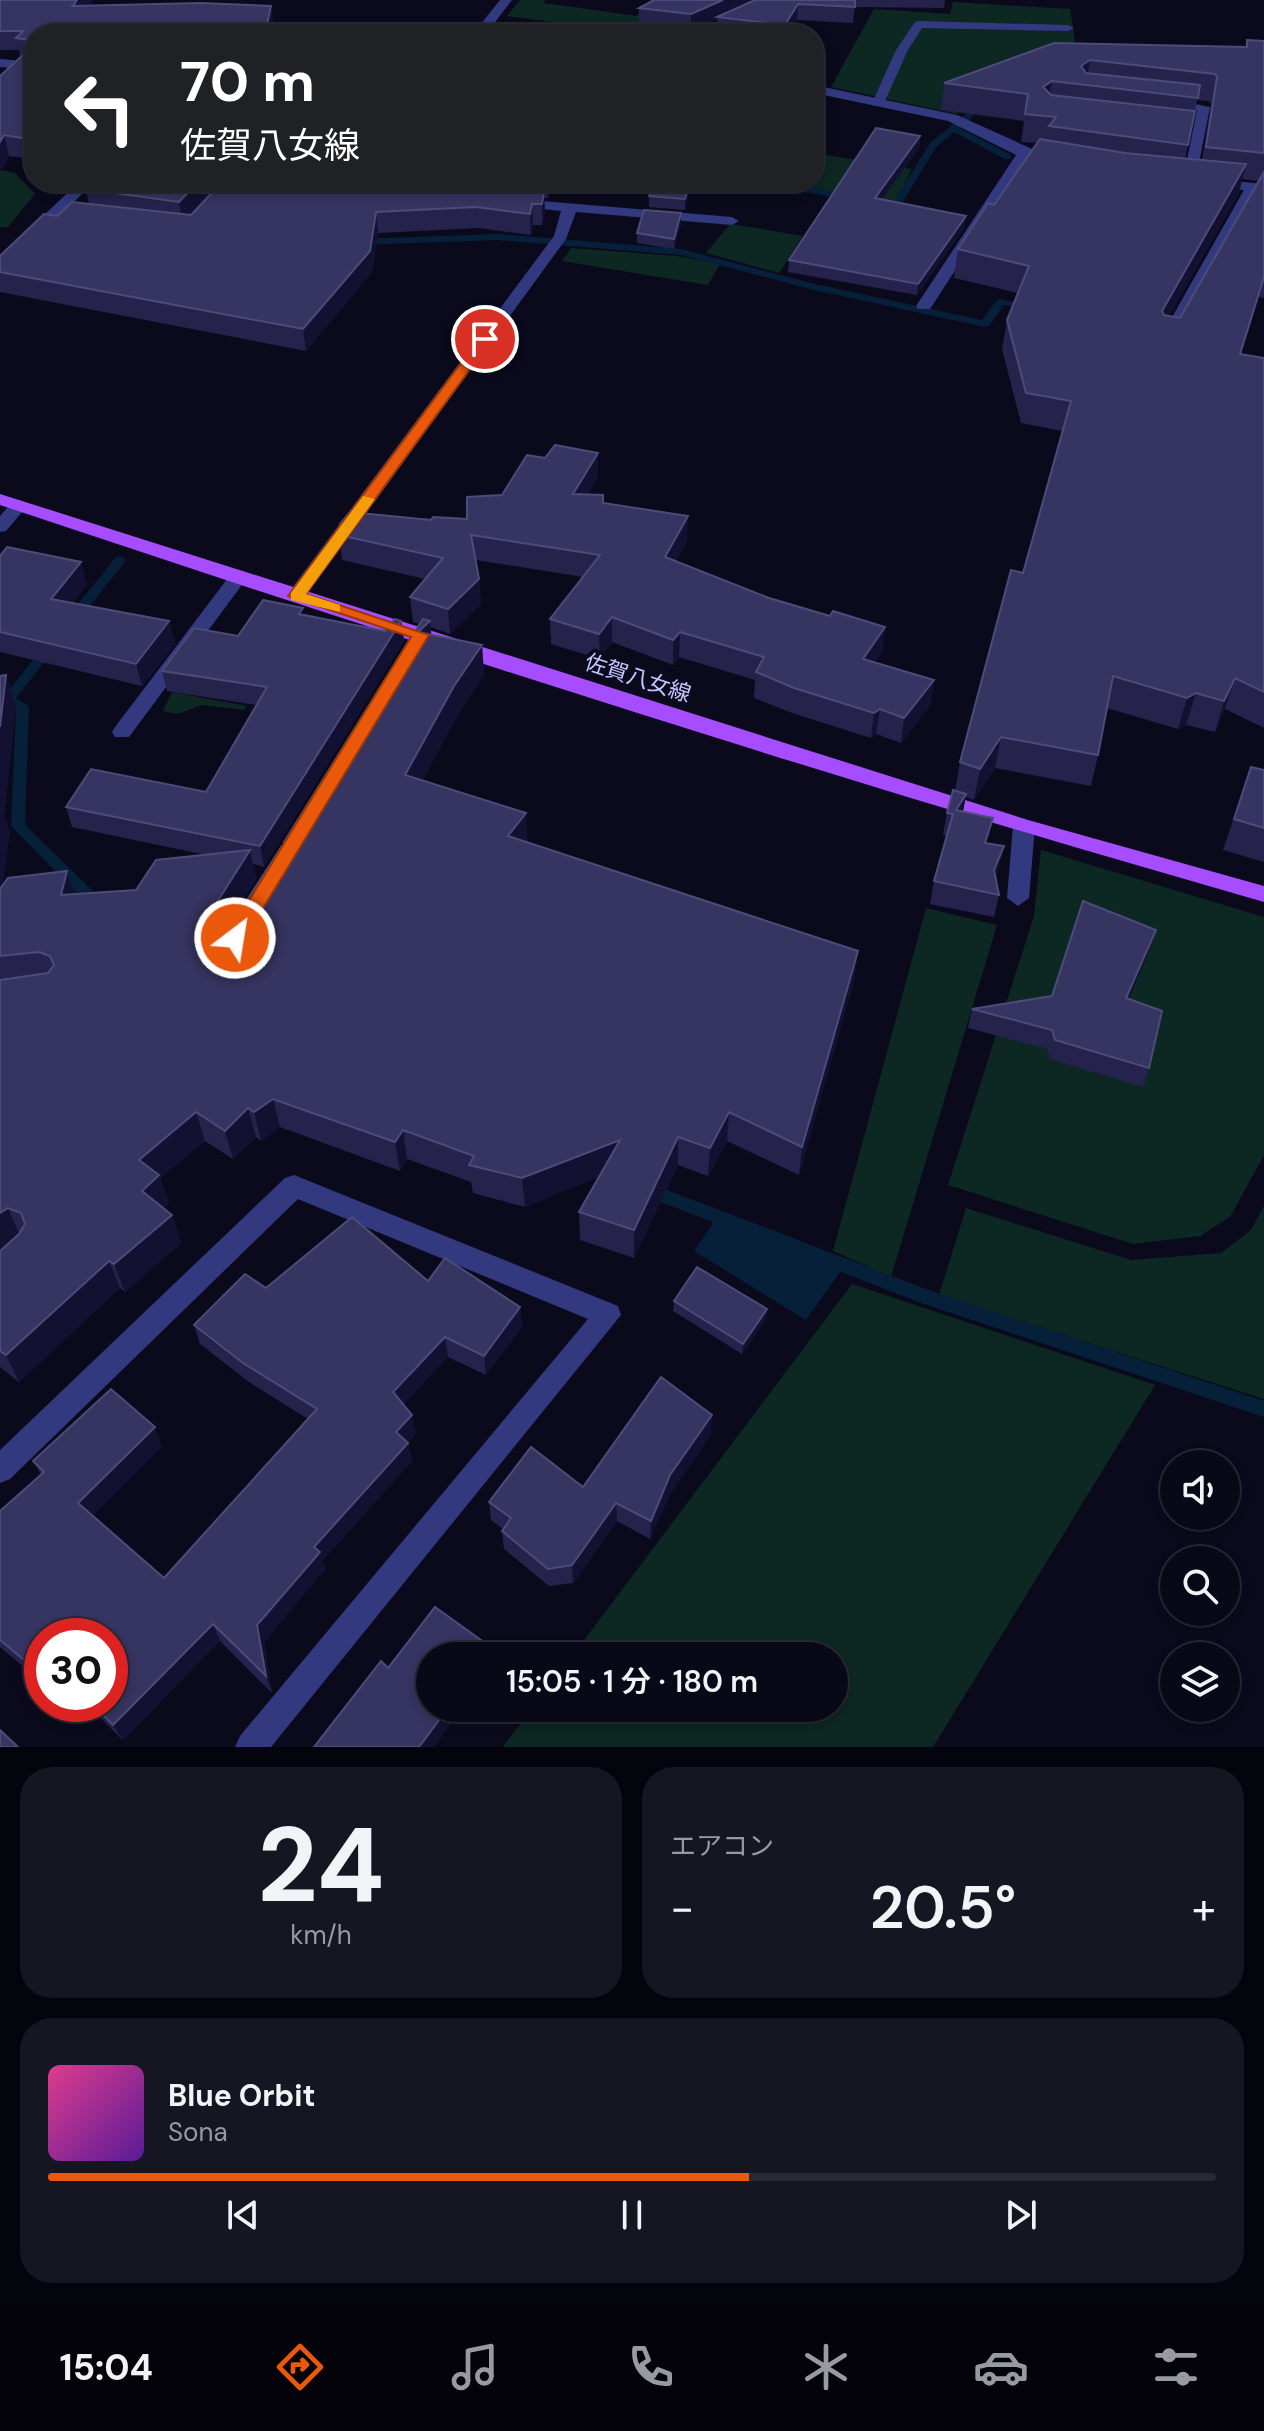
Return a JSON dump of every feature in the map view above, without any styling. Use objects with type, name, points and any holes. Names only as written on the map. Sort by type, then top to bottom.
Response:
[{"type":"main road","name":"佐賀八女線","points":[[9,502],[296,596],[417,641],[1024,826],[1264,894]]},
{"type":"street","points":[[487,24],[506,0]]},
{"type":"street","points":[[721,24],[777,0]]},
{"type":"street","points":[[824,91],[972,124],[1023,155],[1075,166]]},
{"type":"street","points":[[924,306],[1023,155]]},
{"type":"street","points":[[1013,171],[1065,179]]},
{"type":"street","points":[[1166,342],[1259,187],[1183,180]]},
{"type":"street","points":[[33,233],[76,192]]},
{"type":"street","points":[[508,202],[732,221]]},
{"type":"street","points":[[296,596],[561,236],[570,207]]},
{"type":"street","points":[[55,212],[100,219]]},
{"type":"street","points":[[0,527],[9,502]]},
{"type":"street","points":[[122,732],[238,578]]},
{"type":"street","points":[[1018,898],[1024,826]]},
{"type":"street","points":[[0,1469],[294,1186],[608,1315],[251,1747]]},
{"type":"lane","points":[[878,103],[902,50],[919,24],[1068,28]]},
{"type":"lane","points":[[0,63],[24,65]]},
{"type":"lane","points":[[1160,102],[1204,107],[1183,180]]},
{"type":"lane","points":[[1184,131],[1199,133]]},
{"type":"green space","points":[[520,0],[545,0],[544,3],[637,16],[650,0],[679,0],[646,24],[567,24],[507,16]]},
{"type":"green space","points":[[953,2],[1070,9],[1078,60],[962,101],[957,114],[831,87],[874,9],[950,14]]},
{"type":"green space","points":[[824,155],[912,169],[894,204],[824,190]]},
{"type":"green space","points":[[0,170],[15,173],[24,182],[24,192],[35,194],[8,227],[0,227]]},
{"type":"green space","points":[[730,224],[803,236],[779,273],[706,253]]},
{"type":"green space","points":[[571,248],[677,256],[720,264],[708,285],[562,261]]},
{"type":"green space","points":[[172,692],[247,706],[244,710],[202,705],[177,714],[163,711]]},
{"type":"green space","points":[[1041,850],[1264,917],[1264,1155],[1230,1217],[1200,1236],[1133,1244],[948,1185],[1034,916]]},
{"type":"green space","points":[[926,908],[997,925],[891,1277],[833,1251]]},
{"type":"green space","points":[[1264,1206],[1264,1399],[939,1295],[966,1208],[1131,1260],[1221,1253],[1251,1230]]},
{"type":"green space","points":[[852,1284],[1155,1385],[933,1747],[503,1747],[522,1722],[848,1722],[848,1642],[583,1642]]},
{"type":"water","points":[[718,1216],[845,1265],[806,1320],[694,1251]]},
{"type":"building","points":[[0,0],[77,0],[73,6],[201,3],[271,6],[267,24],[24,24],[24,39],[16,38],[23,31],[0,31]]},
{"type":"building","points":[[654,0],[723,0],[691,14],[639,8]]},
{"type":"building","points":[[755,0],[855,0],[855,7],[798,4],[786,24],[717,17]]},
{"type":"building","points":[[1247,40],[1264,41],[1264,153],[1206,147],[1215,74],[1090,60],[1081,66],[1086,73],[1200,85],[1198,98],[1052,81],[1043,87],[1051,95],[1195,111],[1188,145],[1049,126],[1056,117],[1025,114],[1028,94],[944,83],[1054,43],[1247,47]]},
{"type":"building","points":[[24,54],[24,138],[4,135],[0,142],[0,76]]},
{"type":"building","points":[[876,128],[920,136],[875,198],[966,216],[918,284],[789,260]]},
{"type":"building","points":[[1040,139],[1125,153],[1246,164],[1162,311],[1164,315],[1180,318],[1264,172],[1264,277],[1240,354],[1264,358],[1264,692],[1235,678],[1224,701],[1196,693],[1187,698],[1113,676],[1098,755],[1001,737],[980,769],[960,762],[1011,570],[1023,573],[1071,401],[1026,393],[1007,320],[1029,266],[958,249],[988,203],[994,205]]},
{"type":"building","points":[[107,192],[188,192],[179,202]]},
{"type":"building","points":[[213,192],[544,192],[542,204],[532,204],[530,214],[476,207],[376,212],[370,251],[303,329],[0,272],[0,256],[44,214],[57,216],[72,202],[191,215]]},
{"type":"building","points":[[650,192],[687,192],[685,199],[649,196]]},
{"type":"building","points":[[644,210],[681,213],[674,239],[637,233]]},
{"type":"building","points":[[555,445],[598,453],[573,494],[603,495],[603,503],[688,516],[665,557],[769,598],[830,616],[833,611],[885,627],[863,659],[934,680],[904,718],[880,709],[874,713],[794,688],[756,672],[764,657],[680,632],[673,640],[612,617],[599,634],[550,619],[600,555],[471,535],[479,579],[448,609],[410,597],[443,558],[339,535],[340,524],[350,512],[431,520],[433,517],[467,519],[467,497],[502,495],[527,455],[545,458]]},
{"type":"building","points":[[7,547],[81,562],[51,599],[169,621],[136,664],[0,632],[0,556]]},
{"type":"building","points":[[263,600],[303,608],[299,614],[385,631],[395,619],[401,621],[260,846],[66,807],[91,769],[206,792],[267,687],[162,671],[194,628],[238,636]]},
{"type":"building","points":[[423,619],[430,621],[418,632],[482,645],[454,686],[405,775],[526,813],[508,836],[858,951],[802,1147],[729,1112],[710,1148],[678,1137],[634,1230],[579,1212],[620,1140],[522,1178],[469,1165],[474,1156],[403,1130],[395,1142],[273,1099],[254,1112],[248,1108],[225,1131],[196,1112],[139,1160],[159,1175],[142,1191],[172,1215],[114,1264],[109,1261],[6,1355],[0,1351],[0,1251],[25,1224],[21,1213],[8,1208],[0,1213],[0,980],[48,973],[54,965],[50,956],[39,952],[0,956],[0,889],[8,878],[67,871],[61,895],[136,890],[156,860],[250,850],[214,907],[220,917],[236,917],[282,846],[295,844],[284,842]]},
{"type":"building","points":[[6,675],[0,727],[0,676]]},
{"type":"building","points":[[1251,767],[1264,770],[1264,828],[1234,819]]},
{"type":"building","points":[[953,790],[966,794],[956,810],[993,818],[985,843],[1004,846],[994,870],[999,895],[934,881],[953,814],[947,813]]},
{"type":"building","points":[[1083,901],[1156,930],[1126,998],[1162,1011],[1149,1068],[1055,1040],[1052,1030],[972,1009],[1052,996]]},
{"type":"building","points":[[352,1217],[428,1281],[445,1258],[520,1307],[484,1356],[445,1337],[393,1392],[412,1415],[396,1432],[408,1443],[314,1547],[320,1552],[257,1625],[266,1676],[213,1624],[128,1710],[128,1618],[24,1618],[24,1660],[0,1640],[0,1511],[44,1472],[33,1461],[111,1389],[155,1427],[78,1503],[164,1578],[317,1409],[243,1363],[194,1325],[245,1274],[266,1288]]},
{"type":"building","points":[[697,1267],[767,1309],[743,1344],[674,1301]]},
{"type":"building","points":[[661,1377],[712,1415],[670,1475],[651,1521],[616,1503],[572,1565],[548,1569],[502,1531],[511,1518],[489,1502],[531,1447],[583,1487]]},
{"type":"building","points":[[435,1607],[484,1642],[416,1642],[416,1722],[438,1722],[419,1747],[314,1747],[381,1661],[388,1668]]},
{"type":"building","points":[[0,1730],[18,1747],[0,1747]]},
{"type":"waterway","points":[[954,128],[969,116],[972,98]]},
{"type":"waterway","points":[[882,203],[896,206],[933,145],[954,128]]},
{"type":"waterway","points":[[954,128],[1008,157]]},
{"type":"waterway","points":[[821,192],[850,197]]},
{"type":"waterway","points":[[358,242],[498,237],[681,252],[814,287],[985,324],[1001,302],[1031,308]]},
{"type":"waterway","points":[[72,620],[120,560]]},
{"type":"waterway","points":[[49,648],[8,699],[23,706],[18,826],[98,905]]},
{"type":"waterway","points":[[646,1189],[924,1296],[1264,1409]]},
{"type":"slow traffic","points":[[334,608],[296,596],[368,499]]},
{"type":"route","points":[[235,938],[421,635],[296,596],[485,339]]}]
